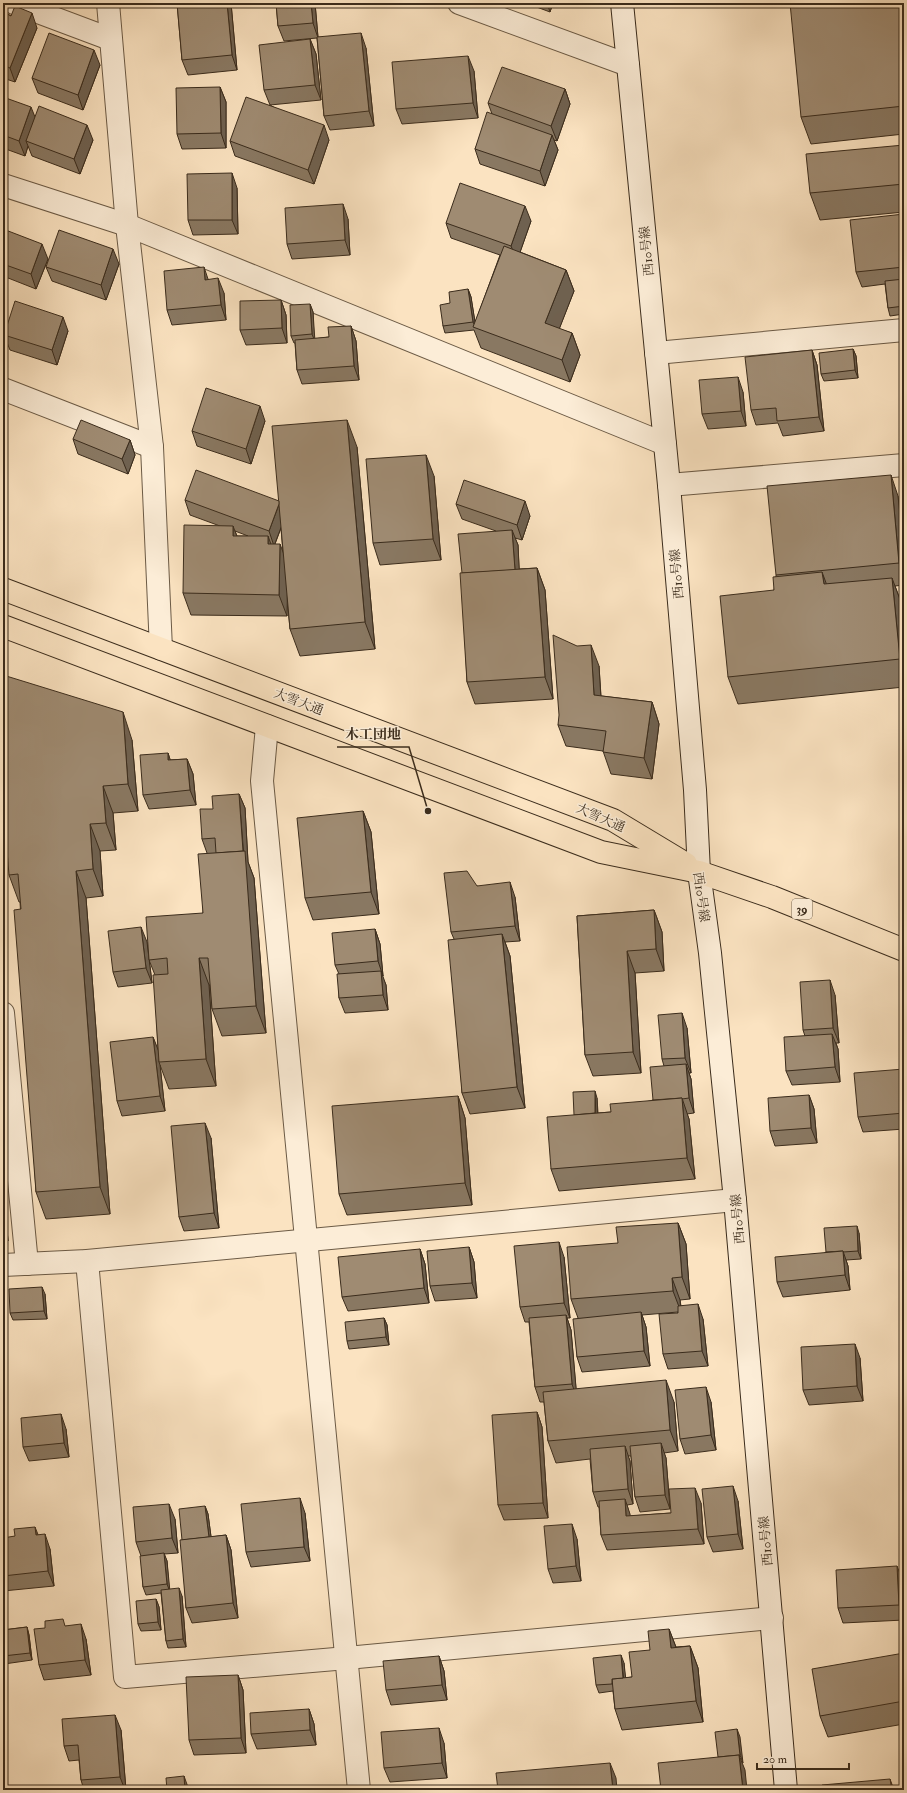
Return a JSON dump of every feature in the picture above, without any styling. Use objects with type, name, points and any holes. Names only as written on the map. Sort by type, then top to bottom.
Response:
[{"type":"highway","name":"大雪大通","points":[[3,588],[160,649],[613,820],[699,872]]},
{"type":"highway","name":"大雪大通","points":[[3,626],[601,852],[699,872],[772,897],[904,950]]},
{"type":"street","points":[[14,3],[110,39]]},
{"type":"street","points":[[108,3],[127,225],[152,447],[160,649]]},
{"type":"street","points":[[459,3],[628,65]]},
{"type":"street","name":"西10号線","points":[[622,3],[669,485],[694,790],[699,872],[710,953],[735,1200],[786,1790]]},
{"type":"street","points":[[3,185],[127,225],[665,444]]},
{"type":"street","points":[[656,353],[904,330]]},
{"type":"street","points":[[3,389],[152,447]]},
{"type":"street","points":[[669,485],[904,465]]},
{"type":"street","points":[[267,726],[262,781],[359,1790]]},
{"type":"street","points":[[3,1012],[27,1264]]},
{"type":"street","points":[[3,1265],[87,1262],[735,1200]]},
{"type":"street","points":[[87,1262],[125,1677],[347,1658],[772,1618]]},
{"type":"building","points":[[177,3],[227,3],[232,55],[182,60]]},
{"type":"building","points":[[276,3],[311,3],[313,23],[278,26]]},
{"type":"building","points":[[790,3],[904,3],[904,106],[801,117]]},
{"type":"building","points":[[15,6],[32,13],[10,68],[3,65],[3,12],[11,16]]},
{"type":"building","points":[[49,33],[94,50],[78,95],[32,78]]},
{"type":"building","points":[[361,33],[369,111],[324,116],[317,37]]},
{"type":"building","points":[[310,39],[315,85],[264,90],[259,45]]},
{"type":"building","points":[[468,56],[473,103],[396,109],[392,62]]},
{"type":"building","points":[[502,67],[565,89],[551,126],[488,103]]},
{"type":"building","points":[[220,87],[221,133],[177,134],[176,88]]},
{"type":"building","points":[[3,97],[31,107],[19,141],[3,135]]},
{"type":"building","points":[[246,97],[324,125],[308,170],[230,141]]},
{"type":"building","points":[[39,106],[87,125],[74,159],[26,141]]},
{"type":"building","points":[[487,112],[552,135],[540,171],[475,149]]},
{"type":"building","points":[[904,145],[904,184],[810,193],[806,154]]},
{"type":"building","points":[[232,173],[232,220],[188,220],[187,174]]},
{"type":"building","points":[[460,183],[525,206],[511,246],[446,223]]},
{"type":"building","points":[[343,204],[345,240],[287,244],[285,208]]},
{"type":"building","points":[[904,214],[904,267],[856,272],[850,220]]},
{"type":"building","points":[[3,229],[42,244],[31,274],[3,264]]},
{"type":"building","points":[[59,230],[113,249],[101,285],[46,267]]},
{"type":"building","points":[[504,246],[566,270],[545,323],[572,333],[562,360],[473,327]]},
{"type":"building","points":[[204,267],[205,280],[218,278],[221,305],[167,310],[164,271]]},
{"type":"building","points":[[904,279],[904,306],[888,308],[885,281]]},
{"type":"building","points":[[468,289],[473,322],[443,326],[440,305],[450,303],[449,292]]},
{"type":"building","points":[[281,300],[282,328],[240,330],[240,301]]},
{"type":"building","points":[[15,301],[63,317],[52,350],[4,335]]},
{"type":"building","points":[[310,304],[312,334],[291,336],[290,305]]},
{"type":"building","points":[[351,326],[354,366],[297,370],[295,340],[329,337],[328,327]]},
{"type":"building","points":[[853,349],[855,370],[821,374],[819,353]]},
{"type":"building","points":[[812,350],[819,417],[777,421],[776,408],[751,410],[745,357]]},
{"type":"building","points":[[738,377],[741,411],[702,414],[699,380]]},
{"type":"building","points":[[206,388],[260,406],[246,449],[192,431]]},
{"type":"building","points":[[81,420],[130,440],[122,459],[73,439]]},
{"type":"building","points":[[347,420],[365,622],[290,629],[272,426]]},
{"type":"building","points":[[426,455],[433,539],[373,543],[366,459]]},
{"type":"building","points":[[196,470],[279,501],[269,531],[185,500]]},
{"type":"building","points":[[891,475],[899,563],[776,575],[767,486]]},
{"type":"building","points":[[464,480],[525,501],[517,525],[456,504]]},
{"type":"building","points":[[184,525],[233,526],[233,536],[268,536],[268,544],[280,544],[279,595],[183,593]]},
{"type":"building","points":[[512,530],[515,570],[462,573],[458,534]]},
{"type":"building","points":[[537,568],[545,677],[467,682],[460,573]]},
{"type":"building","points":[[822,572],[824,584],[892,578],[900,659],[728,677],[720,596],[774,590],[773,577]]},
{"type":"building","points":[[902,585],[904,585],[904,608]]},
{"type":"building","points":[[553,635],[577,646],[591,645],[594,695],[652,702],[644,758],[603,752],[606,731],[558,725],[559,715]]},
{"type":"building","points":[[3,675],[123,712],[128,784],[103,786],[106,823],[90,824],[93,869],[76,871],[100,1187],[36,1192],[14,910],[21,909],[18,874],[9,875],[3,801]]},
{"type":"building","points":[[168,753],[168,760],[187,759],[190,790],[143,795],[140,755]]},
{"type":"building","points":[[239,794],[243,851],[216,853],[215,838],[202,839],[200,809],[213,809],[212,796]]},
{"type":"building","points":[[363,811],[371,892],[305,898],[297,818]]},
{"type":"building","points":[[245,851],[256,1006],[212,1009],[208,958],[199,958],[206,1059],[159,1062],[153,975],[168,974],[167,958],[149,960],[146,917],[203,913],[198,854]]},
{"type":"building","points":[[467,871],[477,886],[510,882],[515,926],[451,932],[444,873]]},
{"type":"building","points":[[654,910],[656,949],[627,951],[633,1052],[585,1055],[577,916]]},
{"type":"building","points":[[141,927],[146,968],[113,972],[108,931]]},
{"type":"building","points":[[375,929],[378,961],[335,965],[332,933]]},
{"type":"building","points":[[502,934],[517,1087],[462,1093],[448,940]]},
{"type":"building","points":[[381,971],[383,995],[339,998],[337,974]]},
{"type":"building","points":[[830,980],[833,1028],[803,1030],[800,982]]},
{"type":"building","points":[[682,1013],[685,1058],[662,1059],[658,1015]]},
{"type":"building","points":[[832,1034],[835,1067],[786,1071],[784,1037]]},
{"type":"building","points":[[153,1037],[160,1096],[117,1101],[110,1042]]},
{"type":"building","points":[[686,1064],[689,1098],[653,1100],[650,1067]]},
{"type":"building","points":[[904,1069],[904,1113],[858,1117],[854,1073]]},
{"type":"building","points":[[595,1091],[595,1113],[574,1115],[573,1092]]},
{"type":"building","points":[[809,1095],[811,1128],[770,1131],[768,1098]]},
{"type":"building","points":[[458,1096],[465,1183],[339,1194],[332,1106]]},
{"type":"building","points":[[682,1098],[687,1158],[551,1169],[547,1117],[611,1112],[610,1104]]},
{"type":"building","points":[[205,1123],[214,1213],[179,1217],[171,1126]]},
{"type":"building","points":[[678,1223],[682,1277],[672,1278],[673,1291],[571,1299],[567,1247],[618,1243],[616,1227]]},
{"type":"building","points":[[857,1226],[858,1251],[826,1252],[824,1228]]},
{"type":"building","points":[[559,1242],[564,1303],[520,1307],[514,1246]]},
{"type":"building","points":[[469,1247],[472,1283],[430,1286],[427,1251]]},
{"type":"building","points":[[420,1249],[424,1288],[342,1297],[338,1257]]},
{"type":"building","points":[[843,1251],[845,1275],[777,1282],[775,1257]]},
{"type":"building","points":[[42,1287],[44,1311],[10,1313],[9,1289]]},
{"type":"building","points":[[698,1304],[702,1351],[663,1354],[659,1314],[678,1313],[678,1306]]},
{"type":"building","points":[[641,1312],[644,1351],[577,1357],[573,1319]]},
{"type":"building","points":[[566,1315],[572,1384],[535,1387],[529,1318]]},
{"type":"building","points":[[384,1318],[386,1337],[347,1341],[345,1322]]},
{"type":"building","points":[[855,1344],[857,1386],[803,1390],[801,1347]]},
{"type":"building","points":[[666,1380],[670,1430],[548,1441],[543,1392]]},
{"type":"building","points":[[706,1387],[711,1435],[680,1439],[675,1390]]},
{"type":"building","points":[[537,1412],[543,1503],[498,1505],[492,1415]]},
{"type":"building","points":[[61,1414],[64,1443],[23,1447],[21,1418]]},
{"type":"building","points":[[661,1443],[665,1495],[635,1497],[630,1446]]},
{"type":"building","points":[[625,1446],[628,1489],[593,1492],[590,1449]]},
{"type":"building","points":[[733,1486],[738,1534],[707,1537],[702,1489]]},
{"type":"building","points":[[695,1488],[698,1529],[601,1535],[599,1501],[625,1499],[626,1516],[671,1513],[669,1489]]},
{"type":"building","points":[[300,1498],[304,1547],[246,1552],[241,1504]]},
{"type":"building","points":[[169,1504],[172,1538],[136,1542],[133,1507]]},
{"type":"building","points":[[205,1506],[209,1537],[182,1540],[179,1509]]},
{"type":"building","points":[[572,1524],[576,1566],[548,1569],[544,1526]]},
{"type":"building","points":[[35,1527],[36,1535],[45,1534],[48,1571],[3,1576],[3,1538],[15,1536],[14,1529]]},
{"type":"building","points":[[226,1535],[233,1603],[186,1608],[180,1540]]},
{"type":"building","points":[[164,1553],[167,1584],[143,1587],[140,1556]]},
{"type":"building","points":[[897,1566],[899,1605],[838,1608],[836,1570]]},
{"type":"building","points":[[179,1588],[183,1639],[166,1641],[161,1590]]},
{"type":"building","points":[[156,1599],[158,1622],[138,1624],[136,1601]]},
{"type":"building","points":[[63,1619],[65,1626],[81,1624],[85,1660],[39,1665],[34,1629],[45,1628],[45,1621]]},
{"type":"building","points":[[27,1627],[30,1653],[3,1656],[3,1630]]},
{"type":"building","points":[[669,1629],[671,1648],[690,1646],[696,1701],[615,1709],[612,1679],[632,1677],[629,1652],[650,1650],[648,1631]]},
{"type":"building","points":[[904,1653],[904,1701],[820,1716],[812,1669]]},
{"type":"building","points":[[621,1655],[623,1678],[612,1679],[612,1684],[596,1685],[593,1658]]},
{"type":"building","points":[[439,1656],[442,1685],[386,1690],[383,1661]]},
{"type":"building","points":[[238,1675],[241,1738],[189,1740],[186,1677]]},
{"type":"building","points":[[309,1709],[310,1730],[251,1734],[250,1713]]},
{"type":"building","points":[[115,1715],[120,1777],[81,1780],[78,1745],[64,1746],[62,1719]]},
{"type":"building","points":[[439,1728],[442,1763],[384,1768],[381,1732]]},
{"type":"building","points":[[737,1729],[740,1755],[718,1757],[715,1732]]},
{"type":"building","points":[[739,1755],[743,1790],[661,1790],[658,1763]]},
{"type":"building","points":[[610,1763],[613,1790],[498,1790],[496,1773]]},
{"type":"building","points":[[184,1776],[185,1790],[167,1790],[166,1778]]},
{"type":"building","points":[[890,1779],[892,1790],[823,1790],[822,1785]]},
{"type":"place","name":"木工団地","points":[[428,811]]}]
